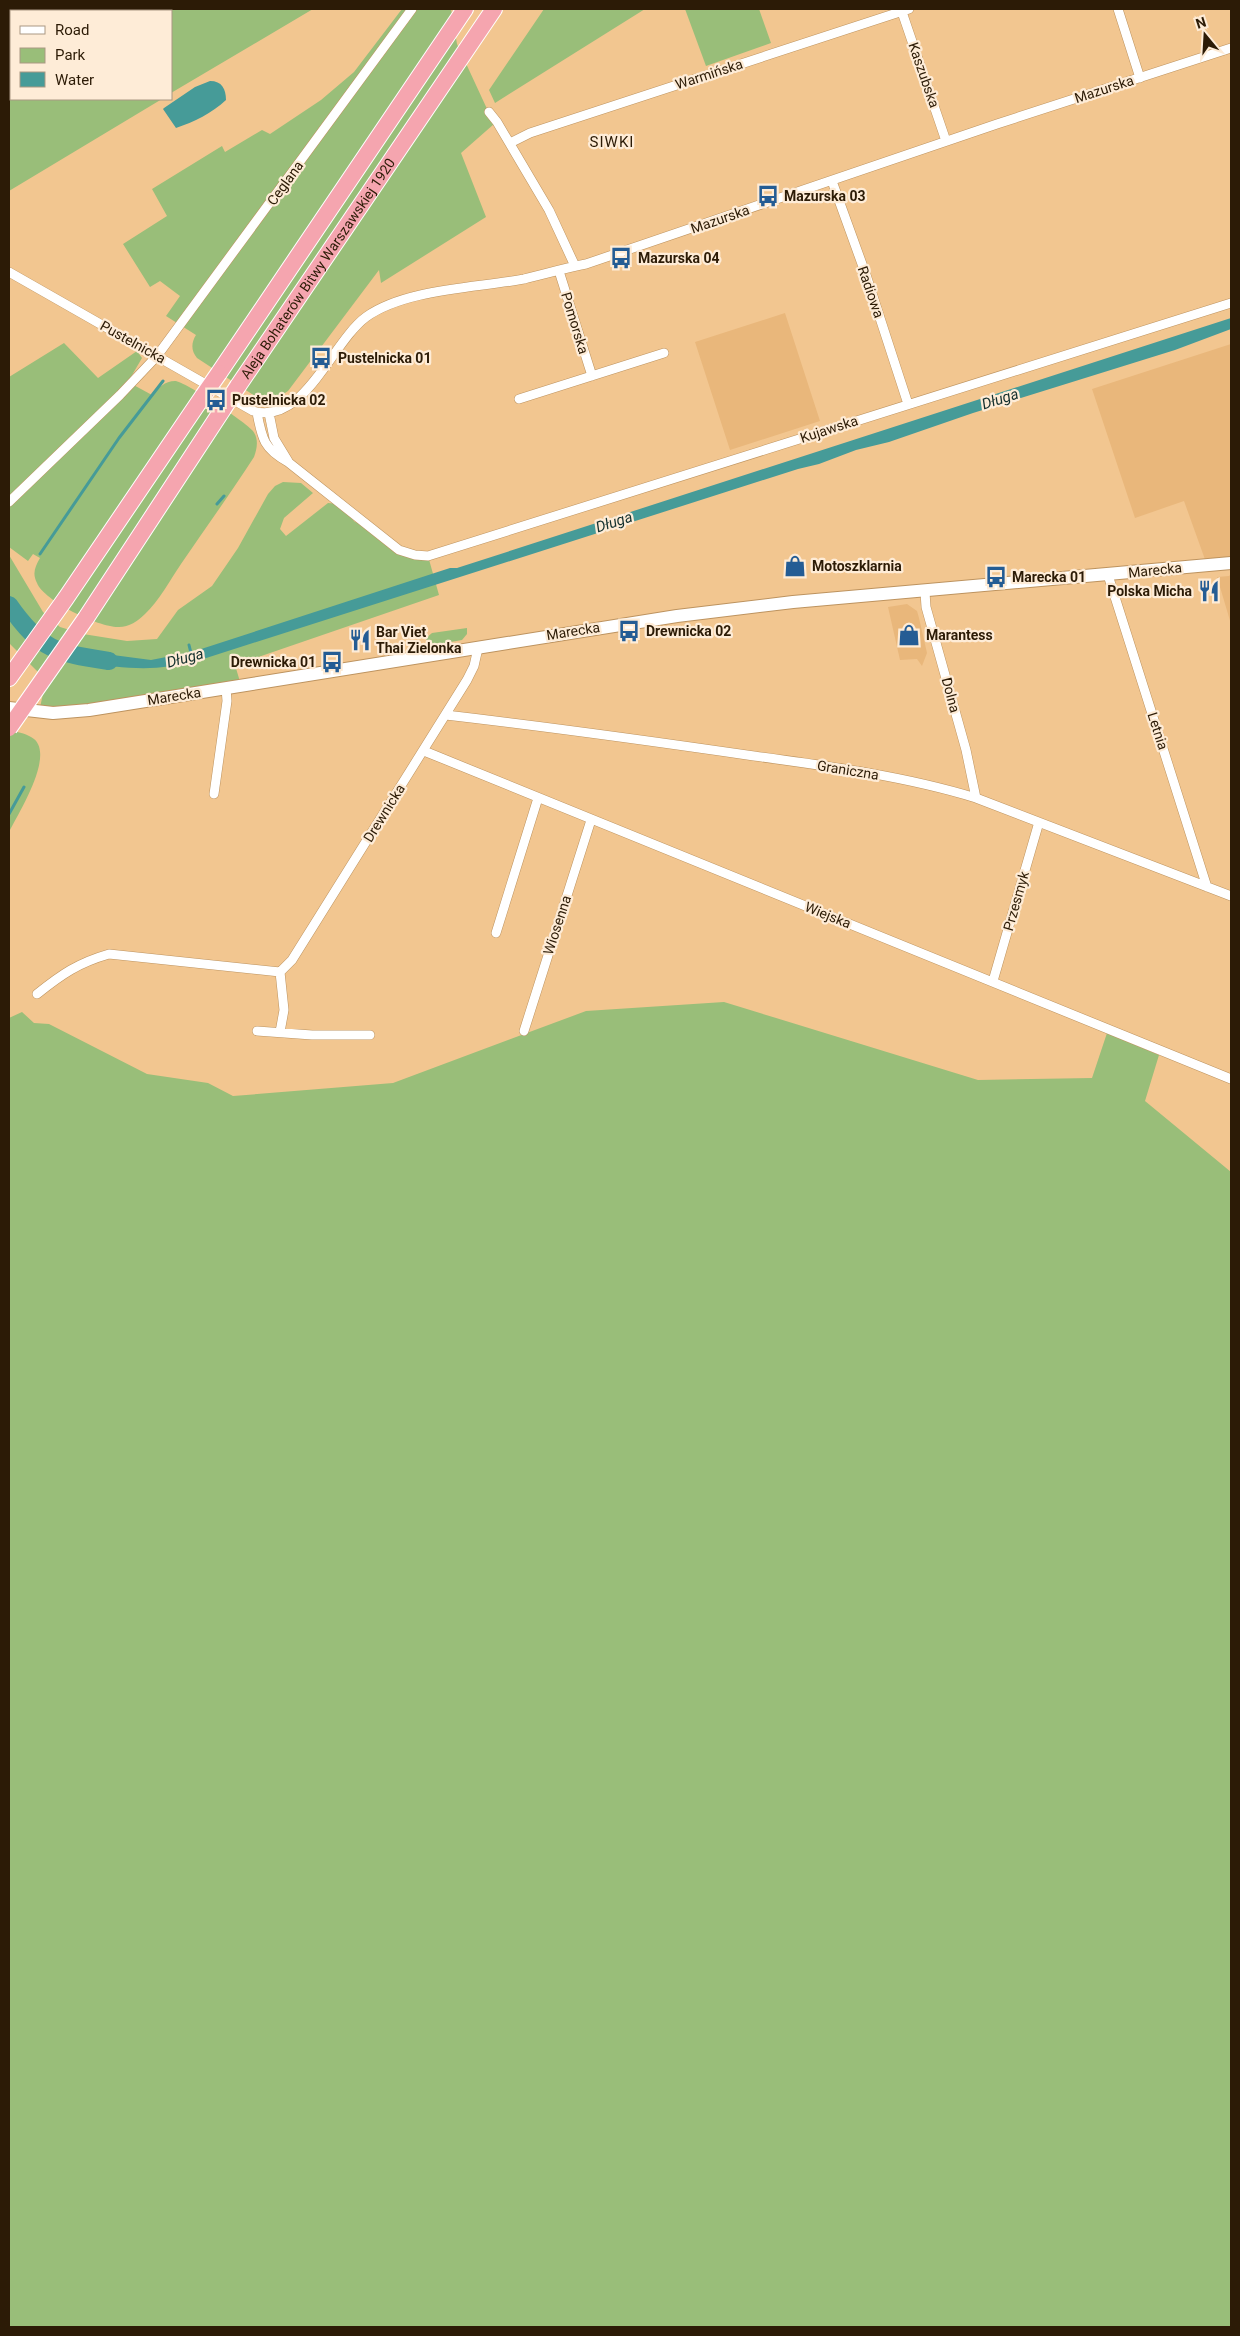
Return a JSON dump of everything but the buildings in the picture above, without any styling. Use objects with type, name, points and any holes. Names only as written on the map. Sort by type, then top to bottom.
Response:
[{"type":"highway","name":"Aleja Bohaterów Bitwy Warszawskiej 1920","points":[[9,678],[66,598],[465,9]]},
{"type":"highway","name":"Aleja Bohaterów Bitwy Warszawskiej 1920","points":[[9,728],[86,618],[238,386],[494,9]]},
{"type":"street","name":"Ceglana","points":[[9,502],[157,356],[412,9]]},
{"type":"street","points":[[1118,9],[1140,78]]},
{"type":"street","name":"Kaszubska","points":[[904,10],[946,141]]},
{"type":"street","name":"Warmińska","points":[[510,143],[530,133],[904,10]]},
{"type":"street","name":"Mazurska","points":[[269,413],[284,409],[298,400],[353,329],[366,317],[388,304],[407,298],[559,271],[1231,48]]},
{"type":"street","points":[[489,112],[510,143],[549,210],[575,266]]},
{"type":"street","name":"Radiowa","points":[[832,181],[866,275],[908,404]]},
{"type":"street","name":"Pomorska","points":[[559,271],[592,376]]},
{"type":"street","name":"Pustelnicka","points":[[9,272],[257,413],[269,413]]},
{"type":"street","name":"Kujawska","points":[[288,462],[399,550],[415,555],[428,556],[1231,303]]},
{"type":"street","points":[[519,399],[664,353]]},
{"type":"street","points":[[257,413],[266,444],[273,454],[288,462]]},
{"type":"street","points":[[269,413],[274,438],[288,462]]},
{"type":"street","name":"Marecka","points":[[9,708],[39,712],[68,712],[478,648],[551,634],[793,602],[924,592],[1231,563]]},
{"type":"street","name":"Letnia","points":[[1108,574],[1208,887]]},
{"type":"street","name":"Dolna","points":[[924,592],[926,607],[966,750],[976,798]]},
{"type":"street","name":"Drewnicka","points":[[280,972],[292,960],[446,715],[471,673],[478,648]]},
{"type":"street","points":[[214,794],[227,700],[226,688]]},
{"type":"street","name":"Graniczna","points":[[446,715],[596,733],[865,772],[941,787],[976,798],[1231,896]]},
{"type":"street","name":"Wiejska","points":[[424,751],[1231,1079]]},
{"type":"street","points":[[496,933],[538,798]]},
{"type":"street","name":"Wiosenna","points":[[524,1031],[591,820]]},
{"type":"street","name":"Przesmyk","points":[[993,981],[1039,822]]},
{"type":"street","points":[[37,994],[68,970],[86,960],[109,954],[280,972],[284,1010],[280,1032]]},
{"type":"street","points":[[257,1032],[312,1035],[370,1035]]},
{"type":"shaded area","points":[[785,313],[820,421],[730,450],[695,342]]},
{"type":"shaded area","points":[[1231,344],[1231,563],[1207,565],[1184,501],[1135,518],[1092,389]]},
{"type":"shaded area","points":[[1231,574],[1231,624],[1217,577],[1229,576]]},
{"type":"shaded area","points":[[907,604],[917,611],[919,618],[927,653],[922,666],[917,659],[900,660],[888,607]]},
{"type":"green space","points":[[313,9],[172,92],[172,10],[143,10]]},
{"type":"green space","points":[[402,9],[451,9],[457,44],[494,124],[461,153],[486,217],[381,283],[379,270],[288,391],[274,399],[258,398],[197,358],[192,347],[196,335],[166,316],[180,296],[160,281],[150,287],[123,244],[167,216],[152,189],[222,146],[225,152],[262,130],[270,134],[321,100],[354,72]]},
{"type":"green space","points":[[544,9],[645,9],[495,103],[489,90]]},
{"type":"green space","points":[[685,9],[759,9],[771,43],[706,66]]},
{"type":"green space","points":[[9,94],[10,100],[160,100],[9,191]]},
{"type":"green space","points":[[64,343],[98,378],[137,351],[142,358],[128,382],[152,395],[159,387],[168,382],[175,381],[181,383],[202,394],[239,419],[253,431],[257,441],[254,457],[160,597],[139,619],[123,627],[99,623],[74,612],[50,598],[35,579],[35,570],[40,558],[33,554],[28,561],[9,547],[9,377]]},
{"type":"green space","points":[[283,482],[301,483],[313,493],[284,518],[280,529],[286,536],[328,503],[339,504],[355,522],[369,525],[399,550],[428,556],[439,595],[235,665],[241,685],[39,712],[46,680],[9,643],[9,555],[43,612],[60,627],[83,634],[127,641],[157,639],[178,610],[212,586],[238,548],[268,494],[275,486]]},
{"type":"green space","points":[[467,628],[467,634],[462,640],[428,646],[426,638],[432,633]]},
{"type":"green space","points":[[9,730],[31,737],[38,744],[40,755],[34,783],[9,832]]},
{"type":"green space","points":[[724,1002],[978,1080],[1092,1078],[1107,1033],[1159,1055],[1145,1101],[1231,1172],[1231,2327],[9,2327],[9,1018],[22,1012],[34,1023],[49,1024],[147,1074],[208,1083],[233,1096],[393,1083],[586,1011]]},
{"type":"water","points":[[210,81],[218,82],[222,86],[226,100],[202,117],[176,128],[163,109],[195,87]]},
{"type":"water","points":[[1231,318],[1231,329],[1175,350],[200,660],[156,668],[83,662],[90,652],[151,660],[192,652]]},
{"type":"water","points":[[9,595],[24,613],[16,625],[9,616]]},
{"type":"waterway","points":[[119,438],[163,381]]},
{"type":"waterway","points":[[40,554],[119,438]]},
{"type":"waterway","points":[[217,504],[224,496]]},
{"type":"waterway","name":"Długa","points":[[9,605],[20,620],[41,641],[63,652],[109,661]]},
{"type":"waterway","points":[[189,645],[192,657]]},
{"type":"waterway","points":[[9,814],[24,787]]},
{"type":"place","name":"Mazurska 03","points":[[768,196]]},
{"type":"place","name":"Mazurska 04","points":[[621,258]]},
{"type":"place","name":"Pustelnicka 01","points":[[321,358]]},
{"type":"place","name":"Pustelnicka 02","points":[[216,400]]},
{"type":"place","name":"Motoszklarnia","points":[[795,566]]},
{"type":"place","name":"Marecka 01","points":[[996,577]]},
{"type":"place","name":"Polska Micha","points":[[1209,591]]},
{"type":"place","name":"Drewnicka 02","points":[[629,631]]},
{"type":"place","name":"Marantess","points":[[909,635]]},
{"type":"place","name":"Bar Viet Thai Zielonka","points":[[360,640]]},
{"type":"place","name":"Drewnicka 01","points":[[332,662]]},
{"type":"district","name":"SIWKI","points":[[612,142]]}]
